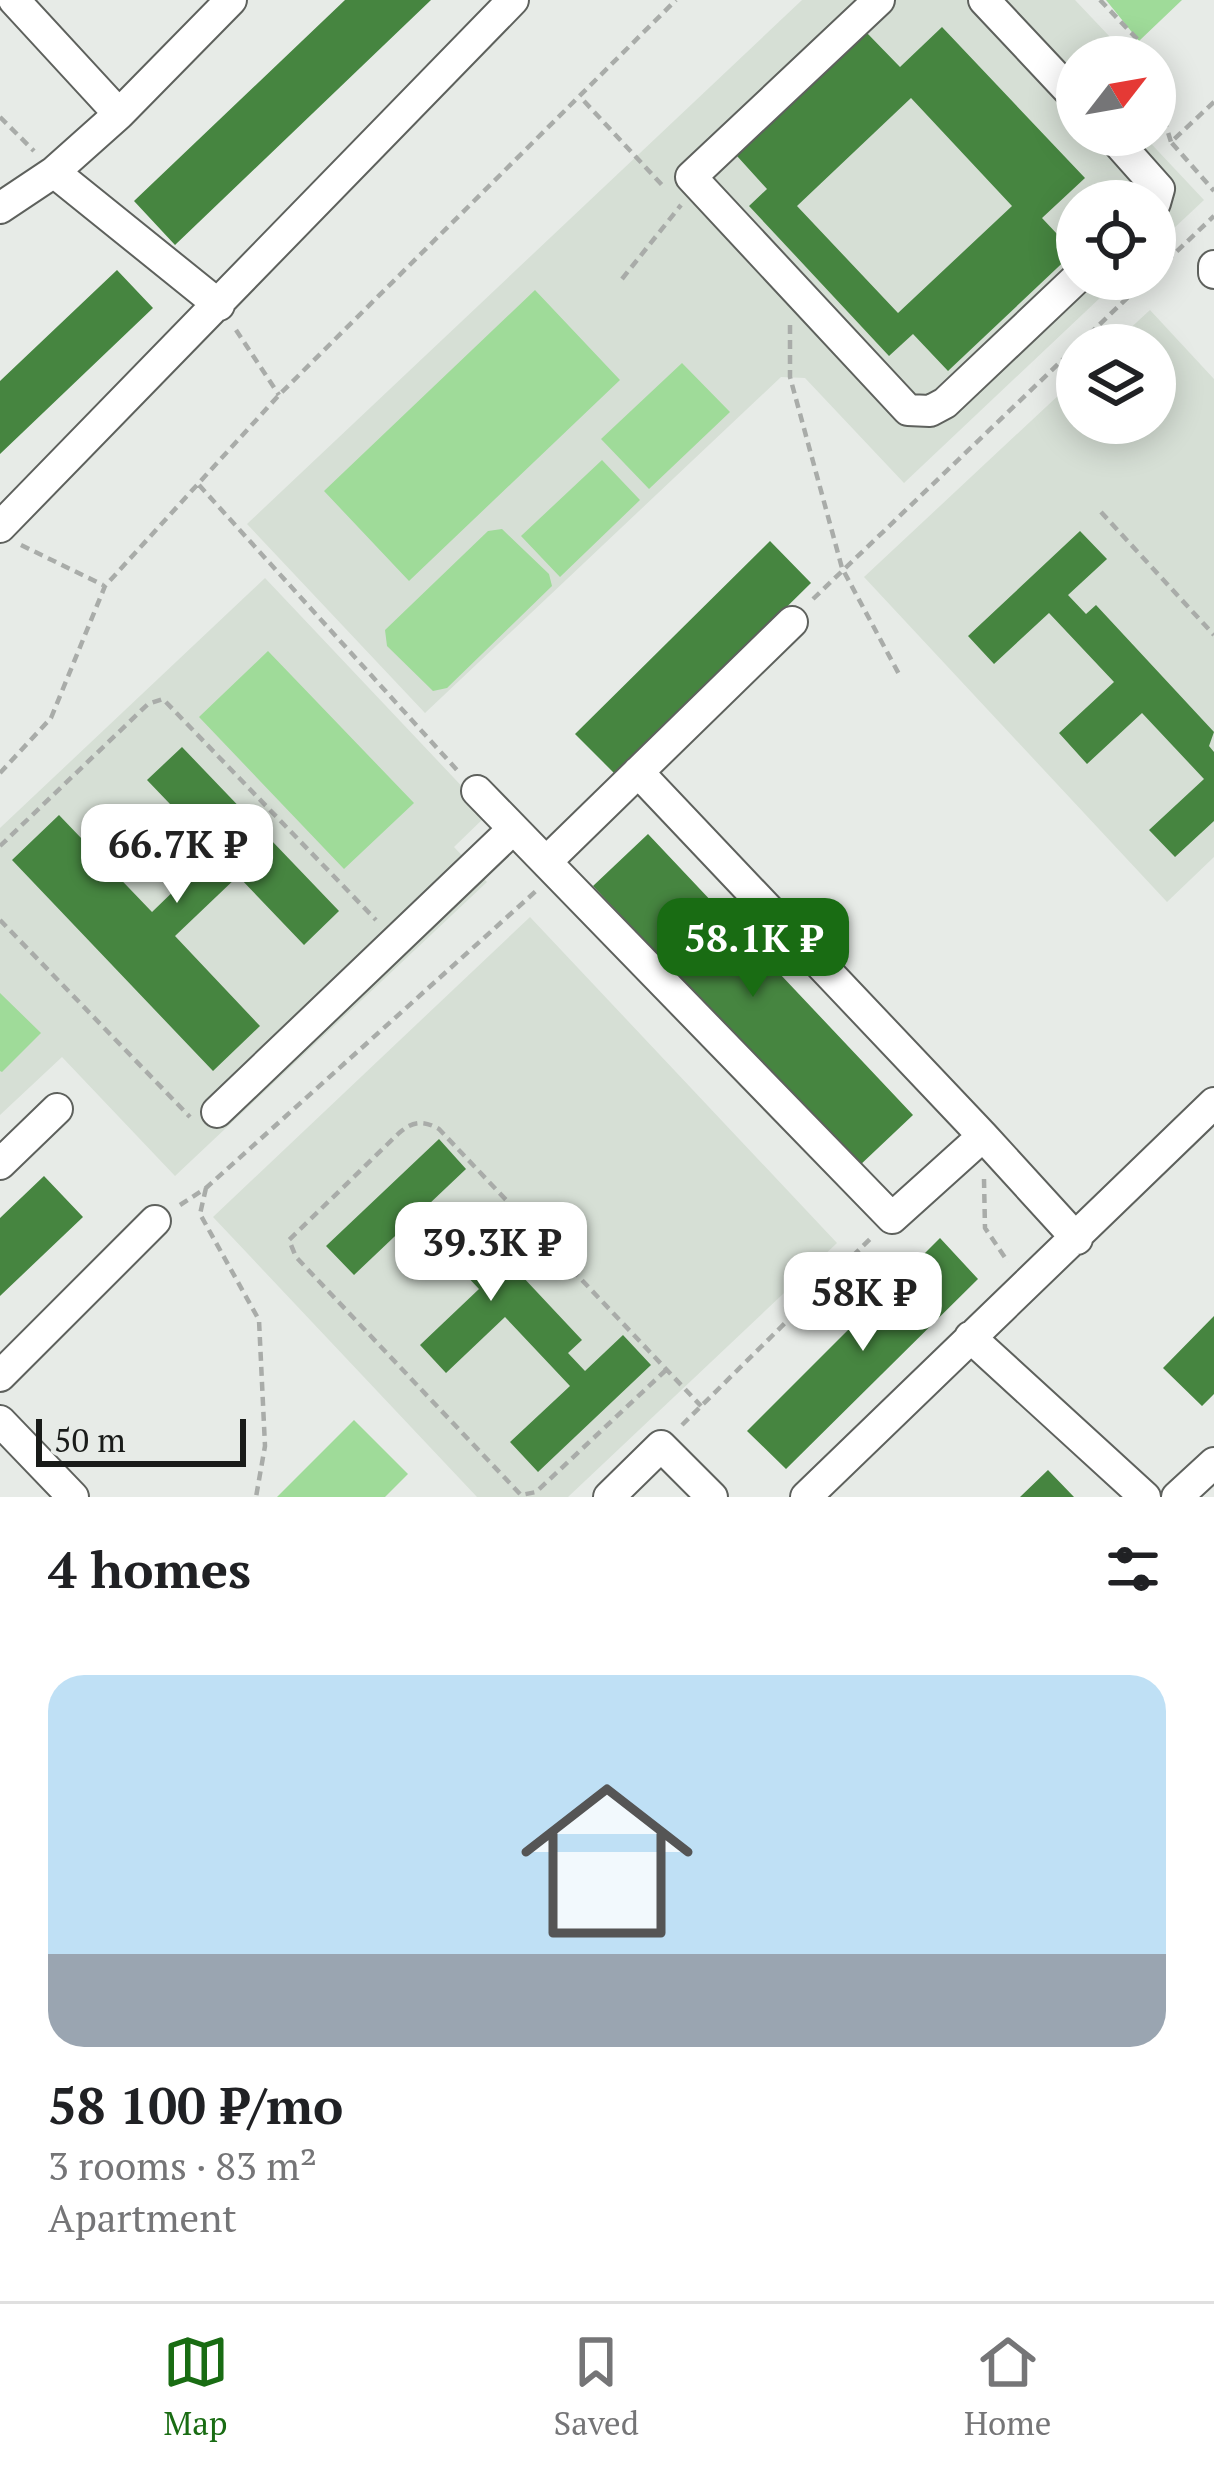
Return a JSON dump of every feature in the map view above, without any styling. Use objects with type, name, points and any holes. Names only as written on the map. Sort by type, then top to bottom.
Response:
[{"type":"lane","points":[[14,0],[119,114]]},
{"type":"lane","points":[[0,208],[54,172],[119,114],[231,0]]},
{"type":"lane","points":[[10,536],[219,304],[513,0]]},
{"type":"lane","points":[[879,0],[691,177],[908,410],[921,412],[945,403],[1056,298]]},
{"type":"lane","points":[[984,0],[1056,77]]},
{"type":"lane","points":[[1131,156],[1153,180]]},
{"type":"lane","points":[[54,172],[219,304]]},
{"type":"lane","points":[[551,868],[638,772],[792,622]]},
{"type":"lane","points":[[638,772],[1077,1239]]},
{"type":"lane","points":[[477,791],[892,1218],[983,1136]]},
{"type":"lane","points":[[217,1112],[513,829]]},
{"type":"lane","points":[[806,1497],[1214,1103]]},
{"type":"lane","points":[[0,1164],[57,1109]]},
{"type":"lane","points":[[0,1376],[155,1221]]},
{"type":"lane","points":[[970,1337],[1145,1497]]},
{"type":"lane","points":[[0,1421],[73,1497]]},
{"type":"lane","points":[[609,1497],[661,1446],[712,1497]]},
{"type":"lane","points":[[1177,1497],[1214,1462]]},
{"type":"path","points":[[0,773],[51,718],[105,586],[279,395],[582,99],[676,0]]},
{"type":"path","points":[[1100,0],[1134,36]]},
{"type":"path","points":[[582,99],[666,189]]},
{"type":"path","points":[[1176,137],[1214,102]]},
{"type":"path","points":[[0,117],[54,172]]},
{"type":"path","points":[[1176,148],[1214,190]]},
{"type":"path","points":[[622,279],[698,184]]},
{"type":"path","points":[[1176,252],[1214,216]]},
{"type":"path","points":[[797,290],[787,346],[790,376],[842,568],[900,676]]},
{"type":"path","points":[[1100,324],[1125,300]]},
{"type":"path","points":[[219,304],[279,395]]},
{"type":"path","points":[[792,622],[842,568],[1056,365]]},
{"type":"path","points":[[198,483],[477,791]]},
{"type":"path","points":[[1101,512],[1214,635]]},
{"type":"path","points":[[10,536],[105,586]]},
{"type":"path","points":[[0,846],[148,704],[163,699],[396,941]]},
{"type":"path","points":[[155,1221],[206,1188],[551,868]]},
{"type":"path","points":[[0,920],[184,1113],[206,1120],[217,1112]]},
{"type":"path","points":[[666,1370],[536,1492],[521,1495],[296,1257],[290,1240],[399,1133],[411,1123],[427,1122],[701,1406]]},
{"type":"path","points":[[983,1136],[985,1228],[1025,1287]]},
{"type":"path","points":[[206,1188],[200,1214],[259,1320],[265,1446],[256,1497]]},
{"type":"path","points":[[661,1446],[892,1218]]},
{"type":"shaded area","points":[[802,0],[1075,0],[1109,36],[1056,36],[1056,156],[1163,156],[1204,200],[1176,226],[1176,180],[1056,180],[1056,300],[1098,300],[1072,324],[1056,324],[1056,339],[904,483],[805,378],[781,377],[425,713],[247,524]]},
{"type":"shaded area","points":[[1150,310],[1163,324],[1135,324]]},
{"type":"shaded area","points":[[1176,338],[1214,379],[1214,857],[1167,902],[864,577],[1056,398],[1056,444],[1176,444]]},
{"type":"shaded area","points":[[265,578],[488,814],[454,847],[487,882],[175,1176],[62,1057],[0,1115],[0,828]]},
{"type":"shaded area","points":[[530,917],[837,1243],[568,1497],[477,1497],[213,1217]]},
{"type":"green space","points":[[1106,0],[1182,0],[1144,36],[1135,36]]},
{"type":"green space","points":[[535,290],[620,380],[409,581],[324,491]]},
{"type":"green space","points":[[682,363],[730,412],[649,489],[601,439]]},
{"type":"green space","points":[[602,460],[640,500],[560,577],[521,536]]},
{"type":"green space","points":[[502,529],[549,574],[552,586],[447,688],[433,691],[387,646],[385,630],[488,531]]},
{"type":"green space","points":[[268,651],[414,803],[344,869],[199,717]]},
{"type":"green space","points":[[0,993],[41,1033],[2,1072],[0,1071]]},
{"type":"green space","points":[[354,1420],[408,1474],[385,1497],[277,1497]]},
{"type":"building","points":[[345,0],[431,0],[175,245],[134,201]]},
{"type":"building","points":[[942,27],[1056,147],[1056,156],[1064,156],[1085,178],[1056,180],[1056,205],[1042,218],[1056,233],[1056,269],[948,371],[913,334],[889,356],[749,206],[767,189],[737,156],[867,33],[900,67]],"holes":[[[911,98],[1012,206],[898,313],[797,206]]]},
{"type":"building","points":[[117,270],[153,308],[0,454],[0,381]]},
{"type":"building","points":[[1080,531],[1107,559],[1068,595],[1086,614],[1096,605],[1214,732],[1209,746],[1214,752],[1214,821],[1175,857],[1149,830],[1204,779],[1142,713],[1087,764],[1059,733],[1114,682],[1049,613],[994,664],[968,636]]},
{"type":"building","points":[[770,541],[811,583],[616,775],[575,734]]},
{"type":"building","points":[[182,747],[339,911],[304,945],[238,876],[175,936],[260,1026],[213,1071],[12,860],[59,815],[152,912],[215,851],[147,780]]},
{"type":"building","points":[[648,834],[913,1115],[858,1167],[593,886]]},
{"type":"building","points":[[439,1139],[466,1169],[428,1205],[446,1223],[460,1210],[582,1340],[568,1353],[585,1371],[623,1335],[651,1365],[538,1472],[510,1442],[570,1386],[505,1317],[446,1373],[420,1345],[479,1289],[413,1219],[354,1275],[326,1246]]},
{"type":"building","points":[[44,1176],[83,1217],[0,1296],[0,1218]]},
{"type":"building","points":[[940,1238],[978,1279],[786,1469],[747,1431]]},
{"type":"building","points":[[1214,1316],[1214,1394],[1202,1406],[1163,1368]]},
{"type":"building","points":[[1048,1470],[1074,1497],[1020,1497]]}]
